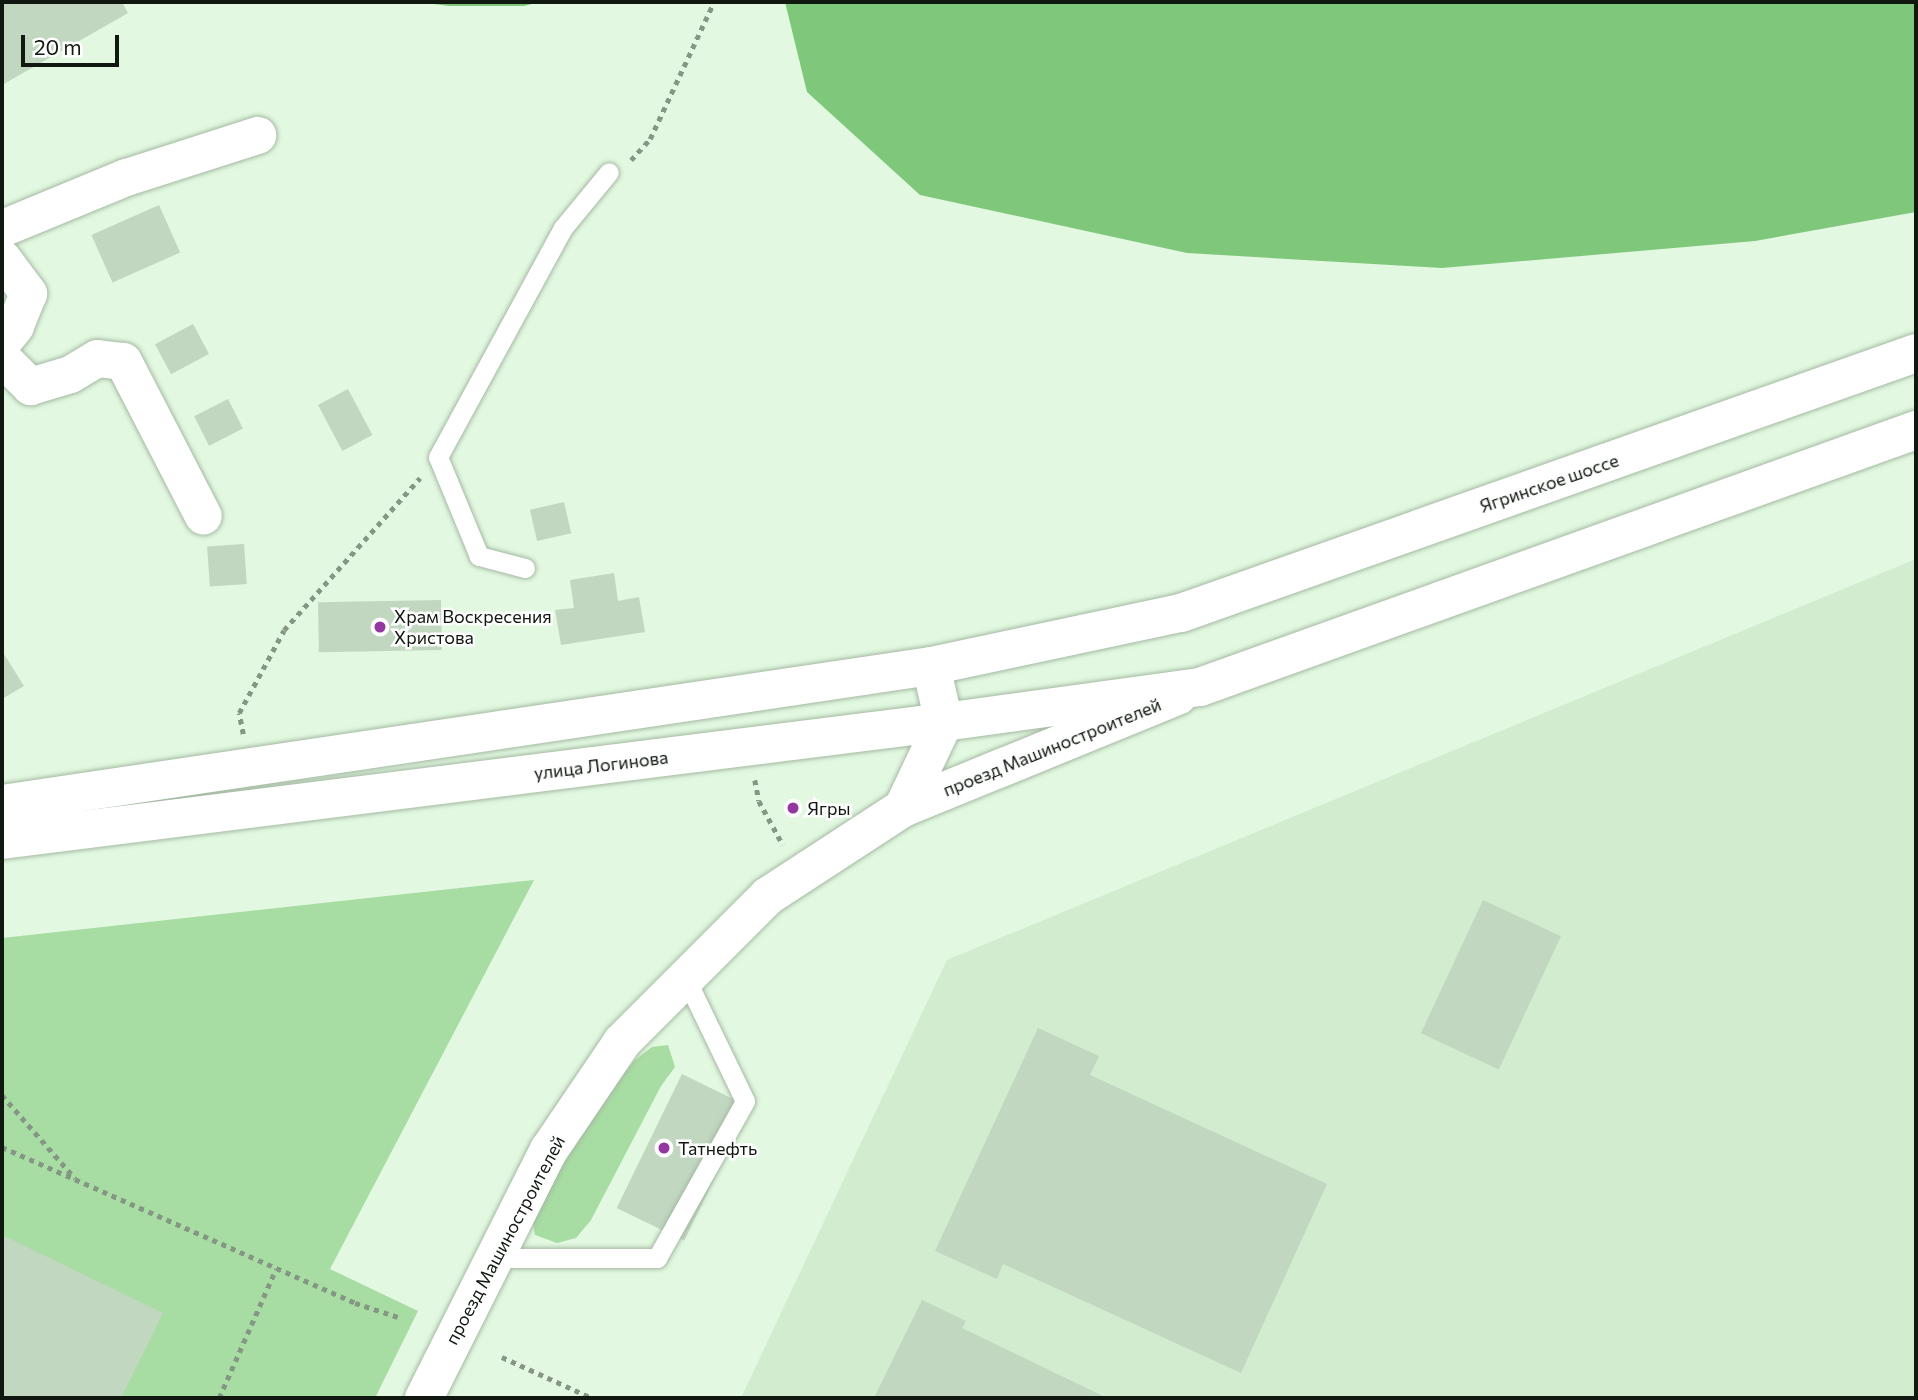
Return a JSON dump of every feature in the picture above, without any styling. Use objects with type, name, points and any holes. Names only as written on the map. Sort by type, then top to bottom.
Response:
[{"type":"main road","name":"Ягринское шоссе","points":[[931,666],[1181,613],[1916,353]]},
{"type":"main road","points":[[1200,687],[1916,430]]},
{"type":"main road","points":[[2,804],[931,666],[944,722]]},
{"type":"main road","name":"улица Логинова","points":[[2,839],[944,722],[1200,687]]},
{"type":"main road","name":"проезд Машиностроителей","points":[[424,1398],[497,1258],[549,1150],[600,1074],[622,1042],[768,896],[903,808],[1200,687]]},
{"type":"main road","name":"проезд Машиностроителей","points":[[903,808],[944,722]]},
{"type":"street","points":[[2,228],[126,177],[257,135]]},
{"type":"street","points":[[2,258],[29,293],[15,326],[2,342]]},
{"type":"street","points":[[2,358],[30,386],[70,374],[97,358],[123,361],[202,516]]},
{"type":"lane","points":[[525,568],[479,556],[438,457],[563,228],[618,168]]},
{"type":"lane","points":[[497,1258],[656,1258],[745,1101],[685,977]]},
{"type":"path","points":[[618,168],[650,139],[714,2]]},
{"type":"path","points":[[239,713],[284,629],[438,457]]},
{"type":"path","points":[[2,1095],[77,1180]]},
{"type":"path","points":[[2,1147],[275,1269],[355,1303],[398,1317]]},
{"type":"path","points":[[219,1398],[275,1269]]},
{"type":"path","points":[[502,1357],[592,1398]]},
{"type":"shaded area","points":[[419,2],[540,2],[524,6],[449,6]]},
{"type":"shaded area","points":[[785,2],[1916,2],[1916,212],[1755,241],[1442,268],[1187,253],[920,195],[807,92]]},
{"type":"shaded area","points":[[1916,559],[1916,1398],[741,1398],[947,960]]},
{"type":"shaded area","points":[[534,880],[330,1269],[418,1311],[375,1398],[2,1398],[2,938]]},
{"type":"shaded area","points":[[668,1045],[675,1067],[661,1086],[591,1220],[576,1238],[557,1243],[535,1235],[530,1206],[592,1111],[635,1060],[652,1047]]},
{"type":"building","points":[[2,2],[122,2],[128,13],[2,85]]},
{"type":"building","points":[[159,205],[180,253],[113,283],[91,235]]},
{"type":"building","points":[[193,324],[209,354],[171,374],[155,344]]},
{"type":"building","points":[[348,389],[372,435],[342,451],[318,405]]},
{"type":"building","points":[[228,399],[243,428],[209,446],[194,416]]},
{"type":"building","points":[[564,502],[571,533],[537,541],[530,510]]},
{"type":"building","points":[[244,544],[247,584],[210,586],[207,547]]},
{"type":"building","points":[[614,573],[618,601],[639,597],[645,632],[561,645],[555,610],[574,608],[570,580]]},
{"type":"building","name":"Храм Воскресения Христова","points":[[441,600],[442,650],[319,652],[318,602]]},
{"type":"building","points":[[2,651],[24,686],[2,699]]},
{"type":"building","points":[[1483,900],[1561,936],[1499,1070],[1421,1033]]},
{"type":"building","points":[[1038,1028],[1099,1056],[1090,1075],[1327,1184],[1241,1373],[1003,1264],[997,1279],[935,1251]]},
{"type":"building","points":[[682,1074],[749,1107],[684,1241],[617,1208]]},
{"type":"building","points":[[2,1235],[163,1313],[121,1398],[2,1398]]},
{"type":"building","points":[[922,1300],[966,1321],[962,1328],[1107,1398],[874,1398]]},
{"type":"place","name":"Храм Воскресения Христова","points":[[380,627]]},
{"type":"place","name":"Ягры","points":[[793,808]]},
{"type":"place","name":"Татнефть","points":[[664,1148]]}]
